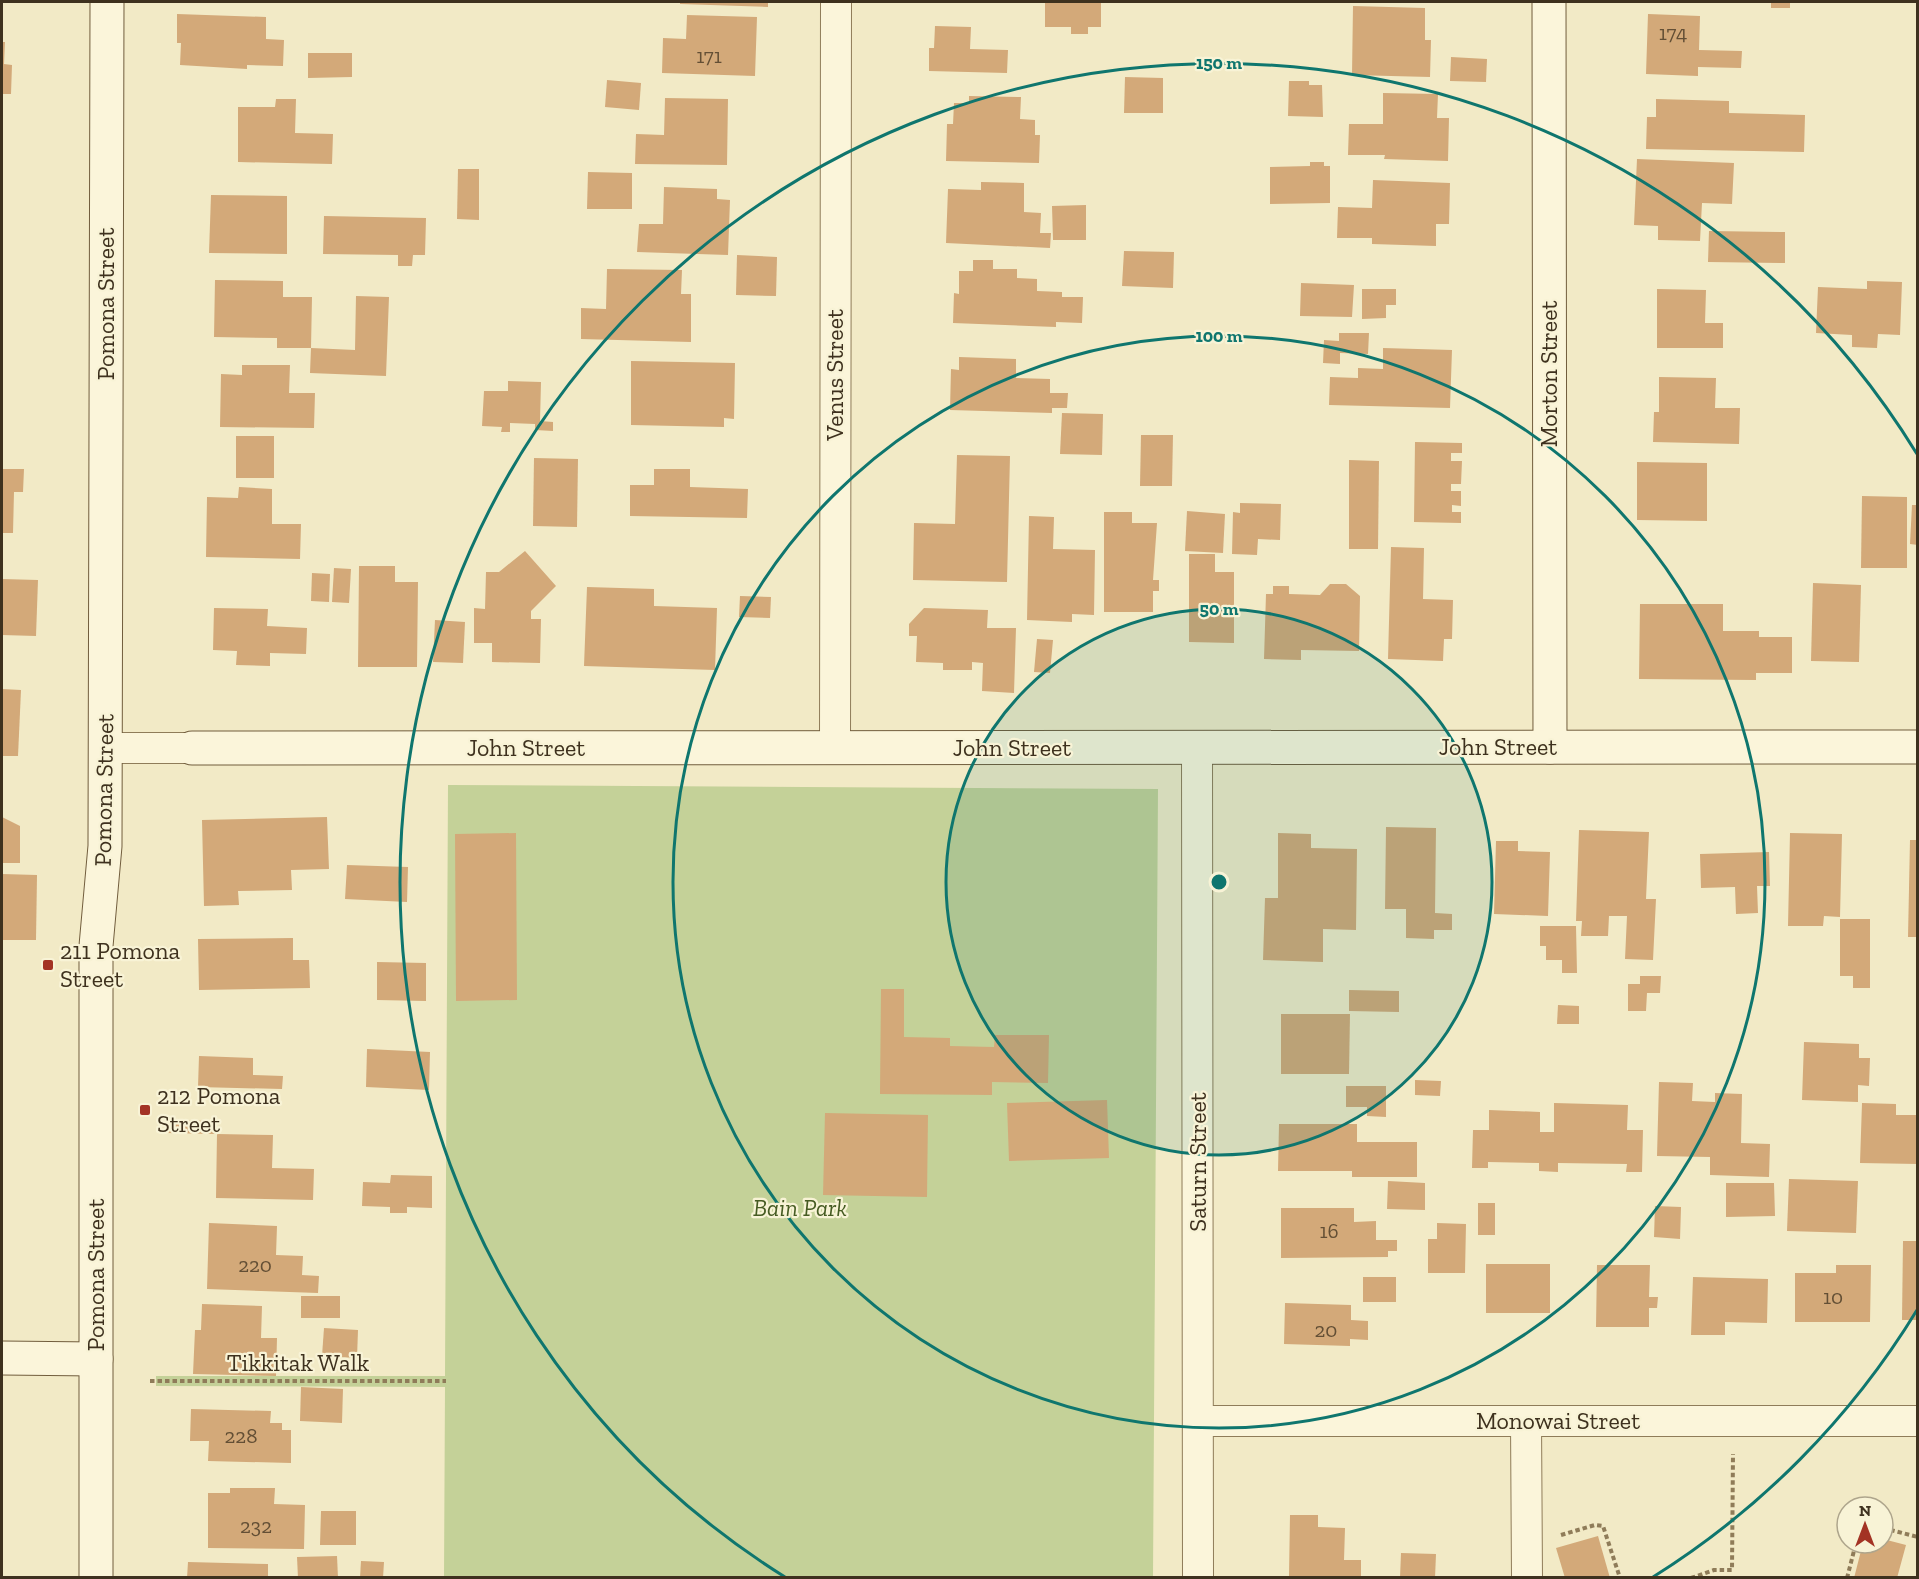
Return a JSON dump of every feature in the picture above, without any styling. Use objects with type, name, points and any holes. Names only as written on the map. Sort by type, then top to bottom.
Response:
[{"type":"street","name":"Pomona Street","points":[[96,1578],[96,946],[105,846],[107,2]]},
{"type":"street","name":"Venus Street","points":[[835,748],[836,2]]},
{"type":"street","name":"Morton Street","points":[[1549,2],[1550,747]]},
{"type":"street","name":"Saturn Street","points":[[1197,747],[1198,1578]]},
{"type":"street","name":"John Street","points":[[106,748],[1917,747]]},
{"type":"street","points":[[2,1358],[96,1359]]},
{"type":"street","name":"Monowai Street","points":[[1198,1421],[1917,1421]]},
{"type":"street","points":[[1526,1421],[1527,1578]]},
{"type":"path","name":"Tikkitak Walk","points":[[150,1381],[446,1381]]},
{"type":"path","points":[[1691,1578],[1713,1570],[1732,1570],[1733,1452]]},
{"type":"path","points":[[1560,1535],[1595,1525],[1603,1526],[1620,1578]]},
{"type":"path","points":[[1895,1531],[1917,1537]]},
{"type":"path","points":[[1847,1578],[1853,1555]]},
{"type":"green space","name":"Bain Park","points":[[448,785],[1158,789],[1153,1577],[444,1577],[445,1387],[156,1386],[156,1376],[445,1376]]},
{"type":"building","points":[[680,2],[768,2],[768,7],[680,4]]},
{"type":"building","points":[[1045,2],[1101,2],[1101,27],[1088,27],[1088,34],[1071,34],[1071,27],[1045,27]]},
{"type":"building","points":[[1771,2],[1790,2],[1790,8],[1771,8]]},
{"type":"building","points":[[1353,6],[1425,8],[1425,40],[1431,40],[1430,77],[1352,75]]},
{"type":"building","points":[[177,14],[266,17],[266,39],[284,40],[283,66],[247,65],[247,69],[180,65],[181,43],[177,43]]},
{"type":"building","points":[[1648,14],[1700,16],[1699,50],[1742,51],[1741,68],[1698,67],[1698,76],[1646,74]]},
{"type":"building","points":[[687,15],[757,17],[755,76],[662,73],[663,38],[686,39]]},
{"type":"building","points":[[935,26],[971,27],[970,49],[1008,50],[1007,73],[929,71],[929,48],[934,48]]},
{"type":"building","points":[[2,42],[5,42],[4,64],[12,65],[11,94],[2,94]]},
{"type":"building","points":[[308,53],[352,53],[352,77],[308,78]]},
{"type":"building","points":[[1451,57],[1487,59],[1486,82],[1450,81]]},
{"type":"building","points":[[1125,77],[1163,78],[1163,113],[1124,113]]},
{"type":"building","points":[[607,80],[641,83],[639,110],[605,107]]},
{"type":"building","points":[[1289,81],[1309,81],[1309,85],[1322,85],[1323,117],[1288,116]]},
{"type":"building","points":[[1383,93],[1438,94],[1437,118],[1449,118],[1448,161],[1384,159],[1385,155],[1348,155],[1349,124],[1383,124]]},
{"type":"building","points":[[969,96],[1021,97],[1020,119],[1035,120],[1035,135],[1040,135],[1039,163],[946,161],[947,124],[953,124],[954,103],[969,103]]},
{"type":"building","points":[[665,98],[728,99],[727,165],[635,164],[636,134],[664,135]]},
{"type":"building","points":[[276,99],[296,99],[295,133],[333,134],[332,164],[238,162],[238,107],[275,107]]},
{"type":"building","points":[[1656,99],[1729,101],[1729,113],[1805,115],[1804,152],[1646,149],[1647,117],[1656,117]]},
{"type":"building","points":[[1637,159],[1734,163],[1732,204],[1702,203],[1700,241],[1658,240],[1658,226],[1634,225]]},
{"type":"building","points":[[1310,162],[1324,162],[1324,166],[1330,166],[1330,203],[1270,204],[1270,167],[1310,166]]},
{"type":"building","points":[[458,169],[479,169],[479,220],[457,219]]},
{"type":"building","points":[[588,172],[632,173],[632,209],[587,209]]},
{"type":"building","points":[[1373,180],[1450,183],[1449,224],[1436,224],[1436,246],[1372,244],[1372,238],[1337,238],[1338,207],[1372,208]]},
{"type":"building","points":[[981,182],[1024,183],[1024,212],[1041,213],[1040,233],[1051,233],[1050,248],[946,243],[948,189],[981,190]]},
{"type":"building","points":[[664,187],[717,189],[717,199],[730,200],[728,255],[637,252],[639,224],[663,224]]},
{"type":"building","points":[[211,195],[287,196],[287,254],[209,253]]},
{"type":"building","points":[[1086,205],[1086,240],[1053,240],[1052,206]]},
{"type":"building","points":[[324,216],[426,218],[425,255],[413,255],[412,266],[398,266],[398,255],[323,254]]},
{"type":"building","points":[[1709,231],[1785,232],[1785,263],[1708,262]]},
{"type":"building","points":[[1124,251],[1174,252],[1173,288],[1122,286]]},
{"type":"building","points":[[737,255],[777,257],[776,296],[736,295]]},
{"type":"building","points":[[973,260],[993,260],[993,269],[1017,269],[1017,278],[1037,279],[1037,291],[1062,292],[1062,297],[1083,297],[1082,323],[1056,322],[1056,327],[953,323],[954,293],[959,294],[959,271],[973,271]]},
{"type":"building","points":[[607,269],[682,270],[681,294],[691,294],[691,342],[581,339],[581,308],[606,309]]},
{"type":"building","points":[[215,280],[283,281],[283,297],[312,297],[311,348],[277,348],[277,338],[214,337]]},
{"type":"building","points":[[1867,281],[1902,282],[1900,335],[1878,334],[1877,348],[1852,347],[1852,335],[1816,333],[1818,287],[1867,289]]},
{"type":"building","points":[[1301,283],[1354,285],[1352,317],[1300,316]]},
{"type":"building","points":[[1362,289],[1396,289],[1396,305],[1386,305],[1386,318],[1362,319]]},
{"type":"building","points":[[1657,289],[1706,290],[1705,323],[1723,323],[1723,348],[1657,348]]},
{"type":"building","points":[[356,296],[389,297],[386,376],[310,373],[311,348],[355,350]]},
{"type":"building","points":[[1339,333],[1369,333],[1368,354],[1340,353],[1340,364],[1323,363],[1324,340],[1339,341]]},
{"type":"building","points":[[1383,348],[1452,350],[1450,408],[1329,405],[1330,377],[1358,378],[1358,368],[1383,369]]},
{"type":"building","points":[[959,357],[1016,359],[1016,378],[1050,379],[1050,393],[1068,393],[1067,408],[1052,408],[1052,413],[950,410],[951,369],[959,370]]},
{"type":"building","points":[[631,361],[735,363],[734,419],[724,418],[724,427],[631,425]]},
{"type":"building","points":[[242,365],[290,365],[289,393],[315,393],[314,428],[220,427],[221,374],[242,375]]},
{"type":"building","points":[[1659,377],[1716,378],[1715,408],[1740,408],[1739,444],[1653,442],[1654,412],[1659,412]]},
{"type":"building","points":[[508,381],[541,382],[540,421],[553,422],[553,431],[535,430],[535,424],[510,423],[510,432],[501,432],[502,427],[482,426],[484,391],[508,391]]},
{"type":"building","points":[[1062,413],[1103,414],[1102,455],[1060,454]]},
{"type":"building","points":[[1141,435],[1173,435],[1172,486],[1140,486]]},
{"type":"building","points":[[236,436],[274,436],[274,478],[236,478]]},
{"type":"building","points":[[1415,442],[1462,443],[1462,453],[1451,453],[1451,461],[1462,461],[1461,484],[1451,484],[1451,491],[1461,491],[1461,506],[1452,505],[1452,512],[1461,512],[1461,523],[1414,522]]},
{"type":"building","points":[[957,455],[1010,456],[1007,582],[913,580],[914,523],[955,524]]},
{"type":"building","points":[[534,458],[578,459],[577,527],[533,526]]},
{"type":"building","points":[[1349,460],[1379,461],[1378,549],[1349,549]]},
{"type":"building","points":[[1637,462],[1707,463],[1707,521],[1637,520]]},
{"type":"building","points":[[2,469],[24,469],[23,492],[14,492],[13,533],[2,533]]},
{"type":"building","points":[[654,469],[690,469],[690,487],[748,489],[747,518],[630,516],[630,485],[654,485]]},
{"type":"building","points":[[239,487],[272,489],[272,524],[301,524],[300,559],[206,557],[207,497],[238,498]]},
{"type":"building","points":[[1862,496],[1907,497],[1907,568],[1861,568]]},
{"type":"building","points":[[1240,503],[1281,504],[1280,540],[1258,539],[1257,555],[1232,554],[1233,512],[1240,513]]},
{"type":"building","points":[[1912,505],[1918,505],[1918,545],[1910,544]]},
{"type":"building","points":[[1187,511],[1225,514],[1223,553],[1185,551]]},
{"type":"building","points":[[1104,512],[1132,512],[1132,523],[1157,523],[1153,580],[1159,580],[1159,591],[1153,591],[1153,612],[1104,612]]},
{"type":"building","points":[[1029,516],[1054,517],[1053,549],[1095,550],[1094,615],[1072,614],[1072,622],[1027,620]]},
{"type":"building","points":[[1391,547],[1424,548],[1423,599],[1453,600],[1452,639],[1444,639],[1443,661],[1388,659]]},
{"type":"building","points":[[525,551],[556,586],[531,611],[531,619],[541,619],[540,663],[492,662],[492,643],[474,643],[474,608],[485,609],[486,572],[499,572]]},
{"type":"building","points":[[1189,554],[1215,554],[1215,572],[1234,572],[1234,643],[1189,642]]},
{"type":"building","points":[[359,566],[395,566],[395,582],[418,582],[417,667],[358,667]]},
{"type":"building","points":[[334,568],[351,569],[349,603],[332,602]]},
{"type":"building","points":[[312,573],[330,574],[329,602],[311,601]]},
{"type":"building","points":[[2,579],[38,580],[36,636],[2,635]]},
{"type":"building","points":[[1813,583],[1861,585],[1859,662],[1811,661]]},
{"type":"building","points":[[1330,584],[1346,584],[1360,596],[1359,651],[1301,650],[1301,660],[1264,659],[1266,594],[1273,594],[1273,586],[1289,586],[1289,594],[1320,595]]},
{"type":"building","points":[[587,587],[654,589],[654,606],[717,608],[715,670],[584,666]]},
{"type":"building","points":[[740,596],[771,597],[770,618],[739,617]]},
{"type":"building","points":[[1640,604],[1723,604],[1723,631],[1759,631],[1759,637],[1792,637],[1792,673],[1756,673],[1756,680],[1639,679]]},
{"type":"building","points":[[214,608],[268,609],[267,626],[307,628],[306,654],[270,653],[270,666],[236,665],[237,651],[213,650]]},
{"type":"building","points":[[924,608],[988,610],[987,628],[1016,628],[1014,693],[982,691],[983,663],[972,662],[972,670],[943,670],[943,663],[916,662],[917,636],[909,636],[909,624]]},
{"type":"building","points":[[435,620],[465,622],[463,663],[433,662]]},
{"type":"building","points":[[1037,639],[1053,640],[1050,673],[1034,672]]},
{"type":"building","points":[[2,689],[21,690],[18,756],[2,756]]},
{"type":"building","points":[[2,817],[20,826],[20,863],[2,863]]},
{"type":"building","points":[[327,817],[329,869],[291,870],[292,890],[238,891],[239,905],[204,906],[202,820]]},
{"type":"building","points":[[1386,827],[1436,828],[1435,913],[1452,914],[1452,930],[1434,930],[1434,939],[1406,938],[1406,909],[1385,909]]},
{"type":"building","points":[[1579,830],[1649,832],[1646,899],[1656,899],[1653,960],[1625,959],[1627,916],[1609,916],[1608,936],[1581,936],[1582,921],[1576,921]]},
{"type":"building","points":[[516,833],[517,1000],[456,1001],[455,834]]},
{"type":"building","points":[[1278,833],[1311,834],[1311,848],[1357,849],[1356,930],[1323,929],[1323,962],[1263,960],[1265,898],[1278,898]]},
{"type":"building","points":[[1790,833],[1842,834],[1840,917],[1824,916],[1823,926],[1788,926]]},
{"type":"building","points":[[1910,840],[1918,840],[1918,937],[1908,937]]},
{"type":"building","points":[[1496,841],[1518,841],[1518,851],[1550,852],[1548,916],[1494,914]]},
{"type":"building","points":[[1769,852],[1770,886],[1757,886],[1758,913],[1736,914],[1735,887],[1701,888],[1700,854]]},
{"type":"building","points":[[347,865],[408,867],[407,902],[345,899]]},
{"type":"building","points":[[2,874],[37,875],[36,940],[2,940]]},
{"type":"building","points":[[1840,919],[1870,919],[1870,988],[1853,988],[1853,976],[1840,976]]},
{"type":"building","points":[[1540,926],[1576,926],[1577,973],[1562,973],[1562,960],[1546,960],[1546,946],[1540,946]]},
{"type":"building","points":[[293,938],[293,960],[309,960],[310,988],[199,990],[198,939]]},
{"type":"building","points":[[377,962],[426,963],[426,1001],[377,1000]]},
{"type":"building","points":[[1640,976],[1661,976],[1660,993],[1647,993],[1646,1011],[1628,1011],[1628,984],[1640,984]]},
{"type":"building","points":[[881,989],[904,989],[904,1037],[950,1038],[950,1046],[994,1047],[995,1035],[1049,1035],[1048,1083],[992,1082],[992,1095],[880,1094]]},
{"type":"building","points":[[1349,990],[1399,991],[1399,1012],[1349,1011]]},
{"type":"building","points":[[1558,1005],[1579,1006],[1579,1024],[1557,1024]]},
{"type":"building","points":[[1281,1014],[1350,1014],[1349,1074],[1281,1074]]},
{"type":"building","points":[[1804,1042],[1859,1044],[1859,1058],[1870,1058],[1869,1086],[1858,1085],[1858,1102],[1802,1100]]},
{"type":"building","points":[[367,1049],[430,1052],[429,1090],[366,1087]]},
{"type":"building","points":[[199,1056],[253,1058],[253,1075],[283,1076],[282,1089],[198,1087]]},
{"type":"building","points":[[1415,1080],[1441,1081],[1440,1096],[1415,1095]]},
{"type":"building","points":[[1659,1082],[1693,1083],[1692,1101],[1715,1102],[1715,1093],[1742,1094],[1741,1143],[1770,1144],[1769,1177],[1710,1175],[1710,1157],[1657,1156]]},
{"type":"building","points":[[1346,1086],[1386,1086],[1386,1117],[1367,1116],[1367,1107],[1346,1107]]},
{"type":"building","points":[[1107,1100],[1109,1158],[1009,1161],[1007,1103]]},
{"type":"building","points":[[1554,1103],[1628,1105],[1627,1130],[1643,1130],[1642,1172],[1626,1172],[1627,1164],[1558,1163],[1558,1172],[1539,1171],[1539,1163],[1488,1162],[1488,1168],[1472,1168],[1473,1130],[1489,1130],[1489,1110],[1540,1112],[1540,1132],[1554,1132]]},
{"type":"building","points":[[1862,1103],[1896,1104],[1896,1115],[1918,1115],[1918,1164],[1860,1163]]},
{"type":"building","points":[[825,1113],[928,1115],[927,1197],[823,1195]]},
{"type":"building","points":[[167,1120],[216,1121],[216,1134],[167,1133]]},
{"type":"building","points":[[1279,1124],[1357,1124],[1357,1142],[1417,1142],[1417,1177],[1352,1177],[1352,1171],[1278,1171]]},
{"type":"building","points":[[217,1134],[273,1135],[272,1168],[314,1169],[313,1200],[216,1198]]},
{"type":"building","points":[[391,1175],[432,1176],[432,1208],[407,1207],[407,1213],[390,1213],[390,1207],[362,1206],[363,1182],[390,1183]]},
{"type":"building","points":[[1789,1179],[1858,1181],[1856,1233],[1787,1231]]},
{"type":"building","points":[[1388,1181],[1425,1183],[1425,1210],[1387,1209]]},
{"type":"building","points":[[1726,1183],[1774,1183],[1775,1216],[1726,1217]]},
{"type":"building","points":[[1478,1203],[1495,1203],[1495,1235],[1478,1235]]},
{"type":"building","points":[[1655,1206],[1681,1207],[1680,1239],[1654,1237]]},
{"type":"building","points":[[1281,1208],[1354,1208],[1354,1222],[1376,1221],[1376,1240],[1397,1240],[1397,1251],[1388,1251],[1388,1257],[1281,1258]]},
{"type":"building","points":[[209,1223],[277,1226],[276,1255],[303,1256],[302,1275],[319,1276],[318,1293],[207,1289]]},
{"type":"building","points":[[1437,1223],[1466,1224],[1465,1273],[1428,1273],[1428,1239],[1437,1239]]},
{"type":"building","points":[[1903,1241],[1918,1241],[1918,1320],[1902,1320]]},
{"type":"building","points":[[1486,1264],[1550,1264],[1550,1313],[1486,1313]]},
{"type":"building","points":[[1597,1265],[1650,1265],[1649,1297],[1658,1297],[1657,1308],[1649,1308],[1649,1327],[1596,1327]]},
{"type":"building","points":[[1836,1265],[1871,1265],[1870,1322],[1795,1322],[1795,1273],[1836,1273]]},
{"type":"building","points":[[1363,1277],[1396,1277],[1396,1302],[1363,1302]]},
{"type":"building","points":[[1693,1277],[1768,1279],[1767,1323],[1725,1322],[1725,1335],[1691,1335]]},
{"type":"building","points":[[301,1296],[340,1296],[340,1318],[301,1318]]},
{"type":"building","points":[[1285,1303],[1351,1305],[1351,1320],[1368,1321],[1368,1340],[1350,1339],[1350,1346],[1284,1344]]},
{"type":"building","points":[[202,1304],[262,1306],[261,1338],[277,1338],[276,1376],[193,1374],[195,1330],[201,1330]]},
{"type":"building","points":[[324,1328],[358,1330],[357,1358],[322,1356]]},
{"type":"building","points":[[301,1387],[343,1389],[342,1423],[300,1421]]},
{"type":"building","points":[[191,1409],[271,1411],[270,1423],[282,1423],[282,1430],[291,1430],[291,1463],[208,1461],[209,1441],[190,1441]]},
{"type":"building","points":[[230,1488],[275,1488],[274,1504],[305,1505],[304,1549],[208,1548],[208,1493],[230,1493]]},
{"type":"building","points":[[321,1511],[356,1511],[356,1545],[320,1545]]},
{"type":"building","points":[[1290,1515],[1318,1515],[1318,1527],[1345,1528],[1344,1560],[1361,1560],[1361,1577],[1289,1576]]},
{"type":"building","points":[[1598,1536],[1610,1578],[1565,1578],[1556,1548]]},
{"type":"building","points":[[1895,1542],[1906,1545],[1897,1578],[1854,1578],[1860,1555],[1895,1555]]},
{"type":"building","points":[[1401,1553],[1436,1554],[1435,1578],[1400,1578]]},
{"type":"building","points":[[337,1556],[338,1578],[298,1578],[297,1557]]},
{"type":"building","points":[[361,1561],[384,1562],[383,1578],[360,1578]]},
{"type":"building","points":[[188,1562],[268,1564],[268,1578],[187,1578]]},
{"type":"place","name":"211 Pomona Street","points":[[48,965]]},
{"type":"place","name":"212 Pomona Street","points":[[145,1110]]}]
